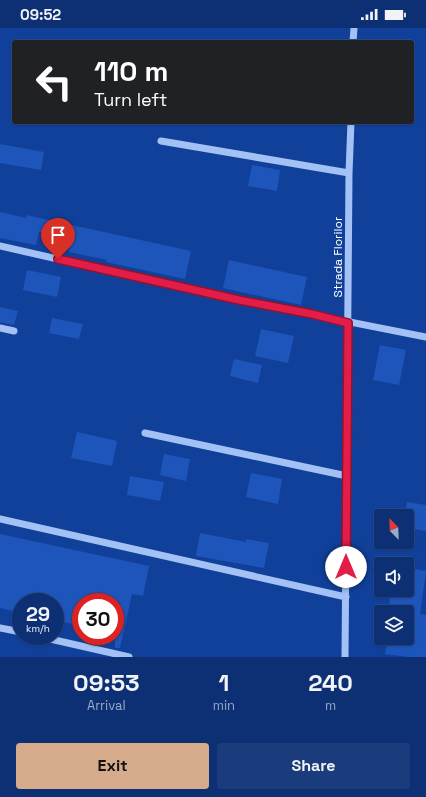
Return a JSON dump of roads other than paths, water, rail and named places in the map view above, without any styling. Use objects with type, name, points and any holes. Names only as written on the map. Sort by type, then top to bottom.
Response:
[{"type":"street","points":[[353,40],[354,28]]},
{"type":"street","name":"Strada Florilor","points":[[346,657],[349,174],[351,124]]},
{"type":"street","points":[[161,141],[349,174]]},
{"type":"street","points":[[0,246],[239,300],[312,314],[348,323],[426,337]]},
{"type":"street","points":[[0,328],[14,331]]},
{"type":"street","points":[[145,433],[347,476]]},
{"type":"street","points":[[0,519],[346,597]]},
{"type":"street","points":[[0,628],[12,630]]},
{"type":"street","points":[[64,642],[129,657]]}]
